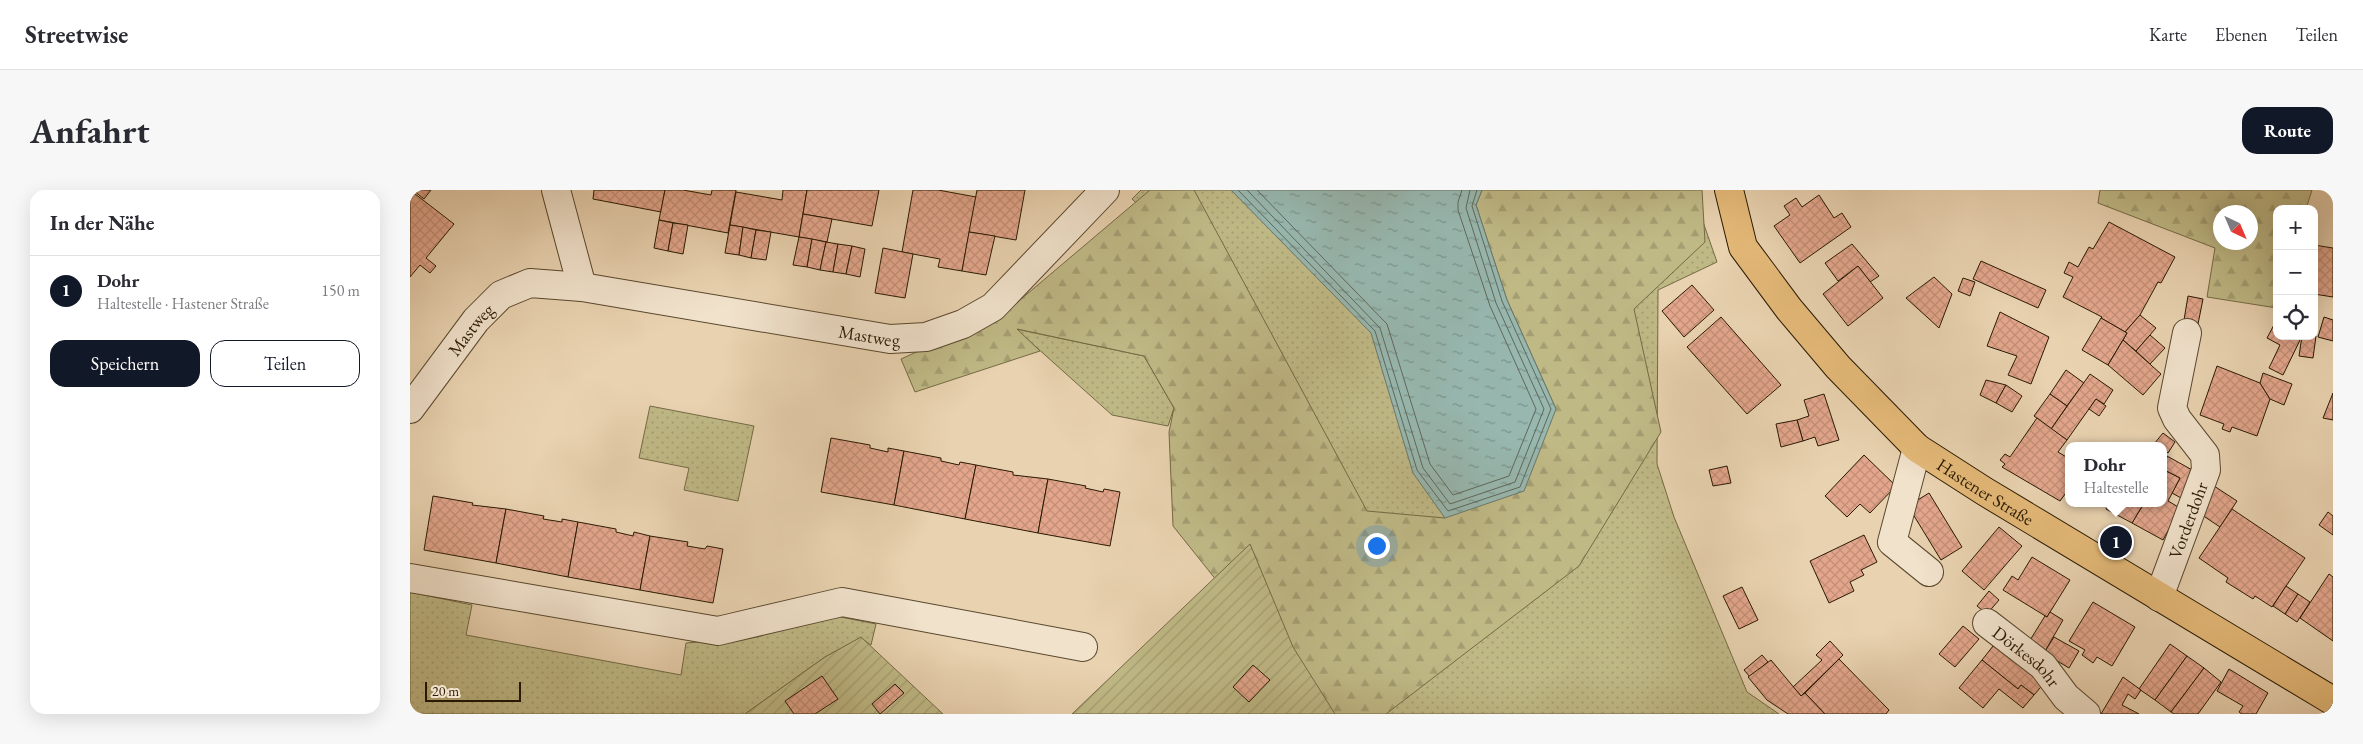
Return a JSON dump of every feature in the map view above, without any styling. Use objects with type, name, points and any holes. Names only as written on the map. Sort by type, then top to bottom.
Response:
[{"type":"main road","name":"Hastener Straße","points":[[1729,190],[1743,247],[1789,309],[1838,367],[1917,448],[1992,496],[2333,701]]},
{"type":"street","points":[[556,190],[582,287]]},
{"type":"street","name":"Mastweg","points":[[410,409],[476,320],[501,295],[530,284],[582,287],[890,339],[926,338],[962,324],[993,307],[1105,190]]},
{"type":"street","name":"Vorderdohr","points":[[2159,597],[2206,470],[2205,454],[2177,419],[2172,408],[2187,333]]},
{"type":"street","points":[[1917,448],[1892,542],[1929,572]]},
{"type":"street","points":[[410,578],[718,631],[842,602],[1084,647]]},
{"type":"street","name":"Dörkesdohr","points":[[1987,623],[2043,666],[2066,697],[2086,714]]},
{"type":"green space","points":[[1141,190],[1696,190],[1702,219],[1717,262],[1658,290],[1657,464],[1674,517],[1747,692],[1779,714],[1335,714],[1193,255],[1132,199]]},
{"type":"green space","points":[[1150,190],[1194,190],[1367,511],[1445,518],[1556,409],[1507,300],[1476,205],[1482,190],[1702,190],[1705,242],[1634,309],[1661,432],[1579,566],[1386,714],[1262,714],[1301,686],[1173,526],[1169,432],[1174,408],[1144,356],[1017,329],[1040,351],[915,392],[901,359],[1007,311]]},
{"type":"green space","points":[[2100,190],[2312,190],[2307,205],[2273,205],[2273,307],[2207,297],[2215,250],[2258,250],[2258,205],[2213,205],[2213,247],[2098,203]]},
{"type":"green space","points":[[1016,329],[1144,356],[1174,408],[1168,426],[1112,415]]},
{"type":"green space","points":[[650,406],[754,426],[738,501],[684,490],[689,468],[639,458]]},
{"type":"green space","points":[[1250,544],[1293,647],[1335,714],[1072,714]]},
{"type":"green space","points":[[410,592],[472,605],[466,635],[681,675],[686,643],[719,640],[826,614],[876,624],[871,645],[861,638],[825,657],[745,714],[410,714]]},
{"type":"green space","points":[[861,637],[943,714],[745,714],[825,657]]},
{"type":"water","points":[[1231,190],[1482,190],[1476,205],[1507,300],[1556,409],[1524,491],[1445,518],[1413,473],[1371,333]]},
{"type":"building","points":[[410,190],[454,224],[426,258],[436,266],[430,273],[420,265],[410,277]]},
{"type":"building","points":[[413,190],[431,190],[424,199]]},
{"type":"building","points":[[594,190],[665,190],[661,212],[593,199]]},
{"type":"building","points":[[665,190],[683,190],[711,195],[712,190],[736,190],[728,233],[659,220]]},
{"type":"building","points":[[783,190],[807,190],[799,237],[730,225],[736,192],[782,200]]},
{"type":"building","points":[[807,190],[879,190],[872,226],[803,214]]},
{"type":"building","points":[[913,190],[938,190],[976,197],[962,271],[938,267],[940,259],[902,252]]},
{"type":"building","points":[[977,190],[1025,190],[1016,240],[969,232]]},
{"type":"building","points":[[1819,195],[1834,218],[1842,213],[1851,227],[1800,263],[1774,226],[1790,215],[1784,206],[1796,198],[1802,207]]},
{"type":"building","points":[[803,214],[832,219],[827,242],[799,237]]},
{"type":"building","points":[[659,220],[673,223],[668,251],[654,248]]},
{"type":"building","points":[[2109,222],[2175,257],[2161,283],[2158,282],[2140,315],[2125,332],[2102,317],[2063,297],[2073,277],[2064,273],[2069,262],[2078,267],[2089,247],[2093,249]]},
{"type":"building","points":[[673,223],[688,225],[683,254],[668,251]]},
{"type":"building","points":[[730,225],[743,227],[739,255],[725,253]]},
{"type":"building","points":[[743,227],[756,230],[751,258],[739,255]]},
{"type":"building","points":[[756,230],[771,232],[766,260],[751,258]]},
{"type":"building","points":[[969,232],[995,236],[986,275],[962,271]]},
{"type":"building","points":[[799,237],[812,239],[807,267],[793,265]]},
{"type":"building","points":[[812,239],[826,242],[820,270],[807,267]]},
{"type":"building","points":[[826,242],[838,244],[833,272],[820,270]]},
{"type":"building","points":[[838,244],[852,246],[846,274],[833,272]]},
{"type":"building","points":[[1852,244],[1879,276],[1870,282],[1858,266],[1838,281],[1825,263]]},
{"type":"building","points":[[852,246],[865,249],[860,277],[846,274]]},
{"type":"building","points":[[2318,246],[2333,248],[2333,297],[2318,295]]},
{"type":"building","points":[[883,248],[913,254],[905,298],[875,293]]},
{"type":"building","points":[[1981,261],[2046,290],[2038,308],[1973,279]]},
{"type":"building","points":[[1858,266],[1883,298],[1848,326],[1823,294]]},
{"type":"building","points":[[1934,277],[1952,294],[1939,328],[1906,298]]},
{"type":"building","points":[[1963,278],[1975,282],[1970,296],[1958,291]]},
{"type":"building","points":[[1692,285],[1714,310],[1684,337],[1662,311]]},
{"type":"building","points":[[2188,296],[2203,299],[2197,329],[2183,326]]},
{"type":"building","points":[[2000,312],[2049,337],[2031,384],[2008,375],[2017,356],[1987,346]]},
{"type":"building","points":[[2140,315],[2156,328],[2136,351],[2123,340],[2127,333],[2125,332]]},
{"type":"building","points":[[1721,317],[1781,385],[1747,414],[1687,347]]},
{"type":"building","points":[[2324,317],[2333,320],[2333,341],[2318,337]]},
{"type":"building","points":[[2101,318],[2127,333],[2108,365],[2082,350]]},
{"type":"building","points":[[2273,327],[2273,340],[2300,340],[2283,375],[2269,368],[2280,345],[2267,338]]},
{"type":"building","points":[[2150,335],[2165,348],[2150,364],[2136,351]]},
{"type":"building","points":[[2123,340],[2161,374],[2143,395],[2108,365]]},
{"type":"building","points":[[2301,340],[2315,340],[2313,358],[2299,356]]},
{"type":"building","points":[[2217,366],[2260,383],[2270,399],[2257,436],[2232,427],[2230,432],[2222,429],[2224,424],[2200,415]]},
{"type":"building","points":[[2066,370],[2084,383],[2067,406],[2050,394]]},
{"type":"building","points":[[2263,373],[2292,384],[2284,405],[2270,399],[2260,383]]},
{"type":"building","points":[[2090,374],[2113,390],[2104,404],[2096,399],[2067,440],[2051,429]]},
{"type":"building","points":[[1986,380],[2006,385],[1996,403],[1980,395]]},
{"type":"building","points":[[2006,385],[2022,396],[2012,412],[1996,403]]},
{"type":"building","points":[[2333,393],[2333,420],[2323,418]]},
{"type":"building","points":[[1824,394],[1839,440],[1818,446],[1815,437],[1803,441],[1797,420],[1809,416],[1804,400]]},
{"type":"building","points":[[2050,394],[2067,406],[2051,429],[2034,416]]},
{"type":"building","points":[[2096,399],[2106,406],[2099,416],[2089,409]]},
{"type":"building","points":[[2037,418],[2067,440],[2058,452],[2065,456],[2065,494],[2060,501],[2002,467],[2005,464],[2000,460],[2005,454],[2010,457]]},
{"type":"building","points":[[1797,420],[1803,441],[1781,447],[1776,424]]},
{"type":"building","points":[[2163,433],[2175,442],[2168,453],[2167,442],[2156,442]]},
{"type":"building","points":[[831,438],[870,445],[870,448],[888,452],[888,448],[904,451],[894,505],[821,492]]},
{"type":"building","points":[[904,451],[941,458],[941,461],[959,465],[960,462],[976,465],[965,519],[894,505]]},
{"type":"building","points":[[1864,455],[1896,486],[1870,513],[1860,504],[1847,517],[1825,496]]},
{"type":"building","points":[[2167,456],[2194,471],[2181,498],[2172,493],[2180,478],[2167,472]]},
{"type":"building","points":[[976,465],[1013,472],[1013,475],[1048,479],[1038,533],[965,519]]},
{"type":"building","points":[[1727,466],[1731,483],[1713,486],[1709,470]]},
{"type":"building","points":[[2167,472],[2180,478],[2168,501],[2180,508],[2163,540],[2132,523],[2142,507],[2167,507]]},
{"type":"building","points":[[1048,479],[1086,486],[1085,488],[1103,492],[1104,489],[1120,492],[1110,546],[1038,533]]},
{"type":"building","points":[[2211,484],[2237,501],[2220,527],[2199,513]]},
{"type":"building","points":[[1929,493],[1962,547],[1941,560],[1908,506]]},
{"type":"building","points":[[433,496],[473,503],[472,505],[506,509],[496,563],[424,550]]},
{"type":"building","points":[[2107,507],[2142,507],[2132,523],[2106,509]]},
{"type":"building","points":[[506,509],[544,516],[543,519],[562,522],[562,519],[578,522],[568,577],[496,563]]},
{"type":"building","points":[[2232,509],[2305,558],[2272,607],[2255,596],[2253,599],[2226,582],[2228,578],[2199,558]]},
{"type":"building","points":[[2328,512],[2333,516],[2333,535],[2319,525]]},
{"type":"building","points":[[578,522],[616,529],[616,532],[633,536],[634,532],[650,536],[640,590],[568,577]]},
{"type":"building","points":[[1999,527],[2022,546],[1984,590],[1962,571]]},
{"type":"building","points":[[1864,535],[1877,562],[1861,570],[1864,575],[1850,582],[1854,591],[1829,603],[1810,561]]},
{"type":"building","points":[[650,536],[688,542],[687,546],[705,549],[707,546],[723,549],[713,603],[640,590]]},
{"type":"building","points":[[2032,557],[2070,580],[2047,617],[2003,590],[2012,576],[2018,580]]},
{"type":"building","points":[[2329,574],[2333,577],[2333,641],[2300,618]]},
{"type":"building","points":[[2286,586],[2298,594],[2285,614],[2273,606]]},
{"type":"building","points":[[1742,587],[1758,620],[1739,629],[1723,596]]},
{"type":"building","points":[[1989,591],[1999,600],[1987,614],[1977,606]]},
{"type":"building","points":[[2298,594],[2310,602],[2297,622],[2285,614]]},
{"type":"building","points":[[2093,602],[2135,627],[2112,666],[2097,657],[2093,663],[2082,655],[2085,650],[2069,641]]},
{"type":"building","points":[[2050,612],[2063,620],[2044,653],[2027,645],[2045,616],[2047,617]]},
{"type":"building","points":[[1963,626],[1979,639],[1955,667],[1939,654]]},
{"type":"building","points":[[2054,637],[2079,651],[2069,668],[2044,653]]},
{"type":"building","points":[[1830,641],[1843,655],[1801,696],[1793,687],[1822,660],[1816,655]]},
{"type":"building","points":[[1997,641],[2046,681],[2034,695],[2021,685],[2018,689],[1982,660]]},
{"type":"building","points":[[2170,644],[2187,656],[2155,700],[2139,689]]},
{"type":"building","points":[[1762,655],[1768,662],[1750,677],[1744,670]]},
{"type":"building","points":[[2187,656],[2204,668],[2171,712],[2155,700]]},
{"type":"building","points":[[1839,659],[1889,710],[1886,714],[1825,714],[1805,693]]},
{"type":"building","points":[[1771,660],[1801,696],[1805,693],[1825,714],[1788,714],[1767,700],[1748,677]]},
{"type":"building","points":[[1982,660],[2018,689],[2021,685],[2034,695],[2023,708],[1999,689],[1983,708],[1959,688]]},
{"type":"building","points":[[1253,665],[1270,680],[1249,702],[1233,687]]},
{"type":"building","points":[[2204,668],[2221,682],[2198,714],[2174,714],[2171,712]]},
{"type":"building","points":[[2229,669],[2268,693],[2256,714],[2242,714],[2239,712],[2243,706],[2217,691]]},
{"type":"building","points":[[822,676],[838,699],[815,714],[794,714],[785,701]]},
{"type":"building","points":[[2123,677],[2141,690],[2135,699],[2128,694],[2122,705],[2139,714],[2101,714]]},
{"type":"building","points":[[895,684],[904,693],[880,714],[872,704]]},
{"type":"place","name":"Dohr","points":[[2116,542]]}]
